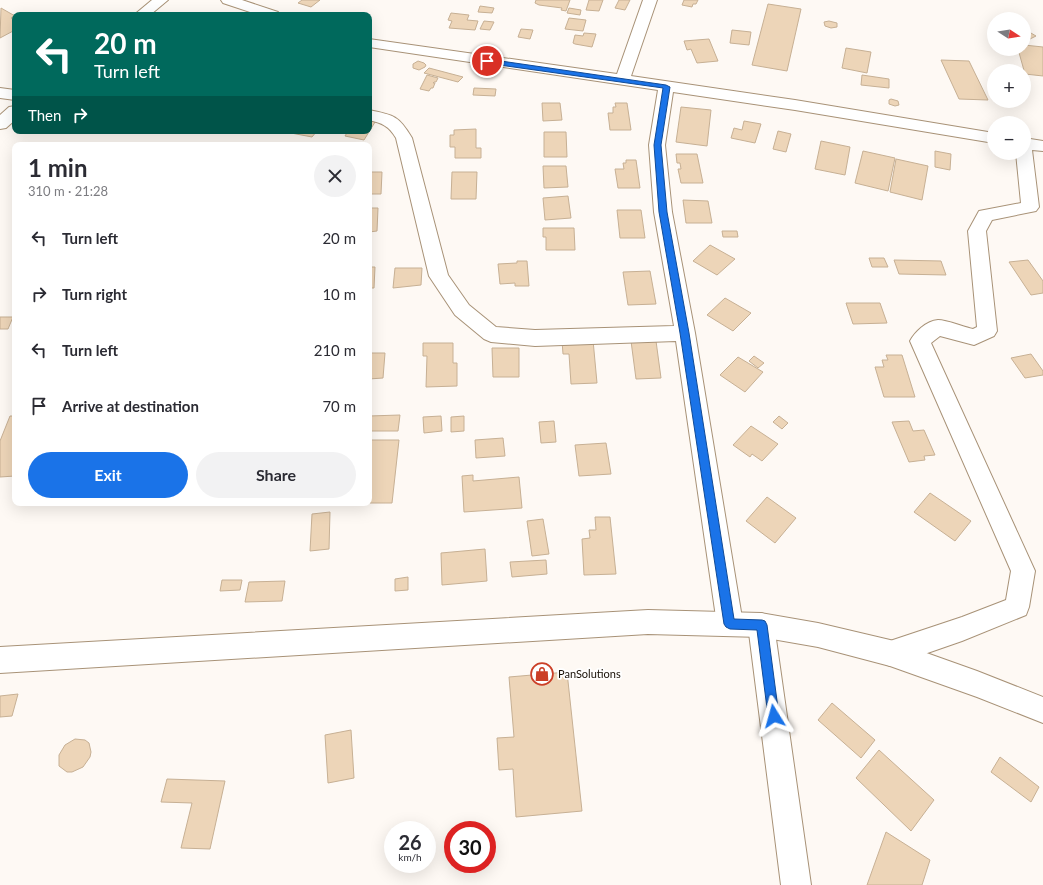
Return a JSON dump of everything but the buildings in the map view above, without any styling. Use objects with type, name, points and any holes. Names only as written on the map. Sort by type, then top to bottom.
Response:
[{"type":"street","points":[[145,12],[161,0]]},
{"type":"street","points":[[228,0],[264,12]]},
{"type":"street","points":[[622,81],[650,0]]},
{"type":"street","points":[[372,43],[795,105],[987,137]]},
{"type":"street","points":[[666,87],[658,145],[663,212],[685,333],[730,624]]},
{"type":"street","points":[[0,93],[12,95]]},
{"type":"street","points":[[0,124],[12,114]]},
{"type":"street","points":[[372,115],[388,118],[397,125],[404,138],[439,276],[462,310],[490,334],[535,338],[685,333]]},
{"type":"street","points":[[1031,144],[1043,146]]},
{"type":"street","points":[[890,653],[962,629],[1017,607],[1023,572],[920,341],[938,328],[974,337],[987,331],[977,231],[985,215],[1030,207],[1025,160]]},
{"type":"street","points":[[0,660],[648,622],[762,625],[818,635],[890,653],[977,684],[1043,710]]},
{"type":"street","points":[[762,625],[796,885]]},
{"type":"place","name":"PanSolutions","points":[[542,674]]},
{"type":"route","points":[[487,61],[666,87],[658,145],[663,212],[685,333],[730,624],[762,625],[774,716]]}]
